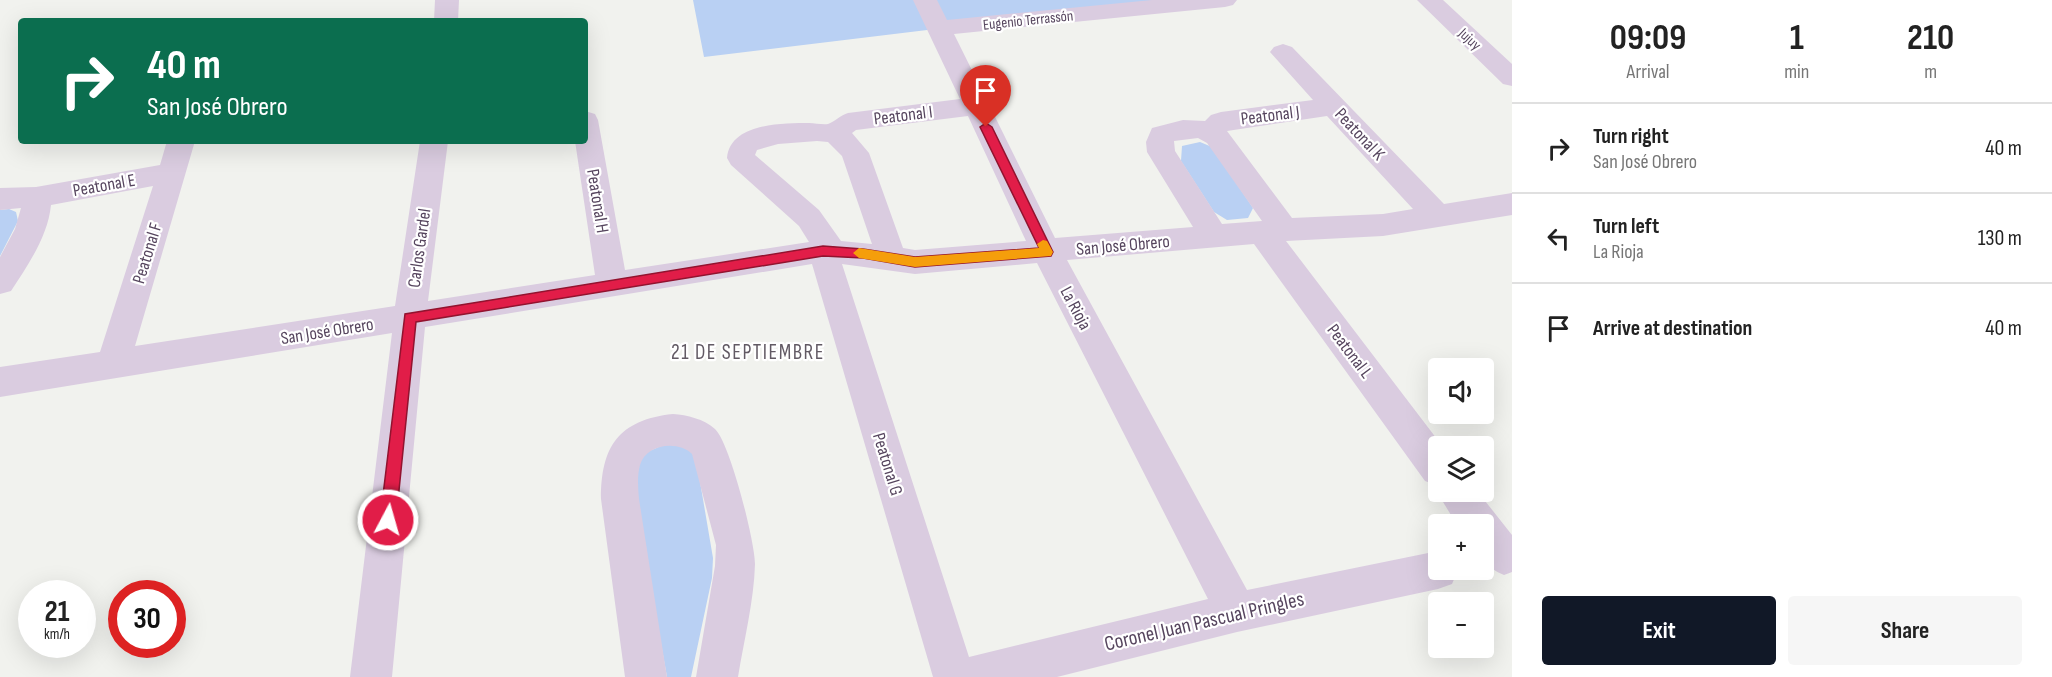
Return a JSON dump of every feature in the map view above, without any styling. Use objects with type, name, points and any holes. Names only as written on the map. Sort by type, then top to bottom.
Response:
[{"type":"street","points":[[446,18],[447,0]]},
{"type":"street","name":"La Rioja","points":[[925,0],[1047,252],[1237,612]]},
{"type":"street","name":"Eugenio Terrassón","points":[[938,28],[1225,0]]},
{"type":"street","name":"Jujuy","points":[[1429,0],[1512,78]]},
{"type":"street","name":"Peatonal K","points":[[1283,52],[1437,216]]},
{"type":"street","name":"Peatonal I","points":[[834,134],[848,122],[976,106]]},
{"type":"street","name":"Peatonal J","points":[[1210,131],[1221,121],[1334,106]]},
{"type":"street","points":[[1215,237],[1161,152],[1162,135],[1171,131],[1210,131],[1217,136],[1273,231]]},
{"type":"street","points":[[827,251],[809,218],[741,158],[741,150],[748,143],[759,138],[821,132],[834,134],[847,142],[855,153],[887,240],[889,258]]},
{"type":"street","name":"Peatonal H","points":[[588,138],[612,283]]},
{"type":"street","name":"Peatonal F","points":[[113,365],[180,144]]},
{"type":"street","name":"Carlos Gardel","points":[[371,677],[410,317],[434,144]]},
{"type":"street","name":"Peatonal E","points":[[36,197],[171,173]]},
{"type":"street","points":[[0,199],[36,197],[38,208],[21,247],[0,282]]},
{"type":"street","name":"San José Obrero","points":[[0,382],[612,283],[827,251],[915,262],[1273,231],[1383,225],[1512,204]]},
{"type":"street","name":"Peatonal L","points":[[1273,231],[1428,455]]},
{"type":"street","name":"Peatonal G","points":[[827,251],[954,677]]},
{"type":"street","points":[[646,677],[620,499],[620,470],[627,452],[647,435],[683,431],[701,439],[709,451],[735,545],[735,566],[717,677]]},
{"type":"street","name":"Coronel Juan Pascual Pringles","points":[[971,677],[1237,612],[1428,572]]},
{"type":"shaded area","points":[[693,0],[1175,0],[704,57]]},
{"type":"shaded area","points":[[1200,142],[1212,147],[1253,208],[1248,218],[1227,220],[1214,212],[1181,161],[1182,146]]},
{"type":"shaded area","points":[[9,209],[16,212],[18,221],[0,256],[0,210]]},
{"type":"shaded area","points":[[670,442],[692,450],[697,464],[713,558],[712,578],[691,677],[667,677],[630,471],[638,456]]},
{"type":"slow traffic","points":[[859,253],[915,262],[1047,252],[1043,244]]},
{"type":"district","name":"21 DE SEPTIEMBRE","points":[[748,352]]},
{"type":"route","points":[[388,520],[410,317],[823,251],[847,252],[915,262],[1047,252],[986,127]]}]
